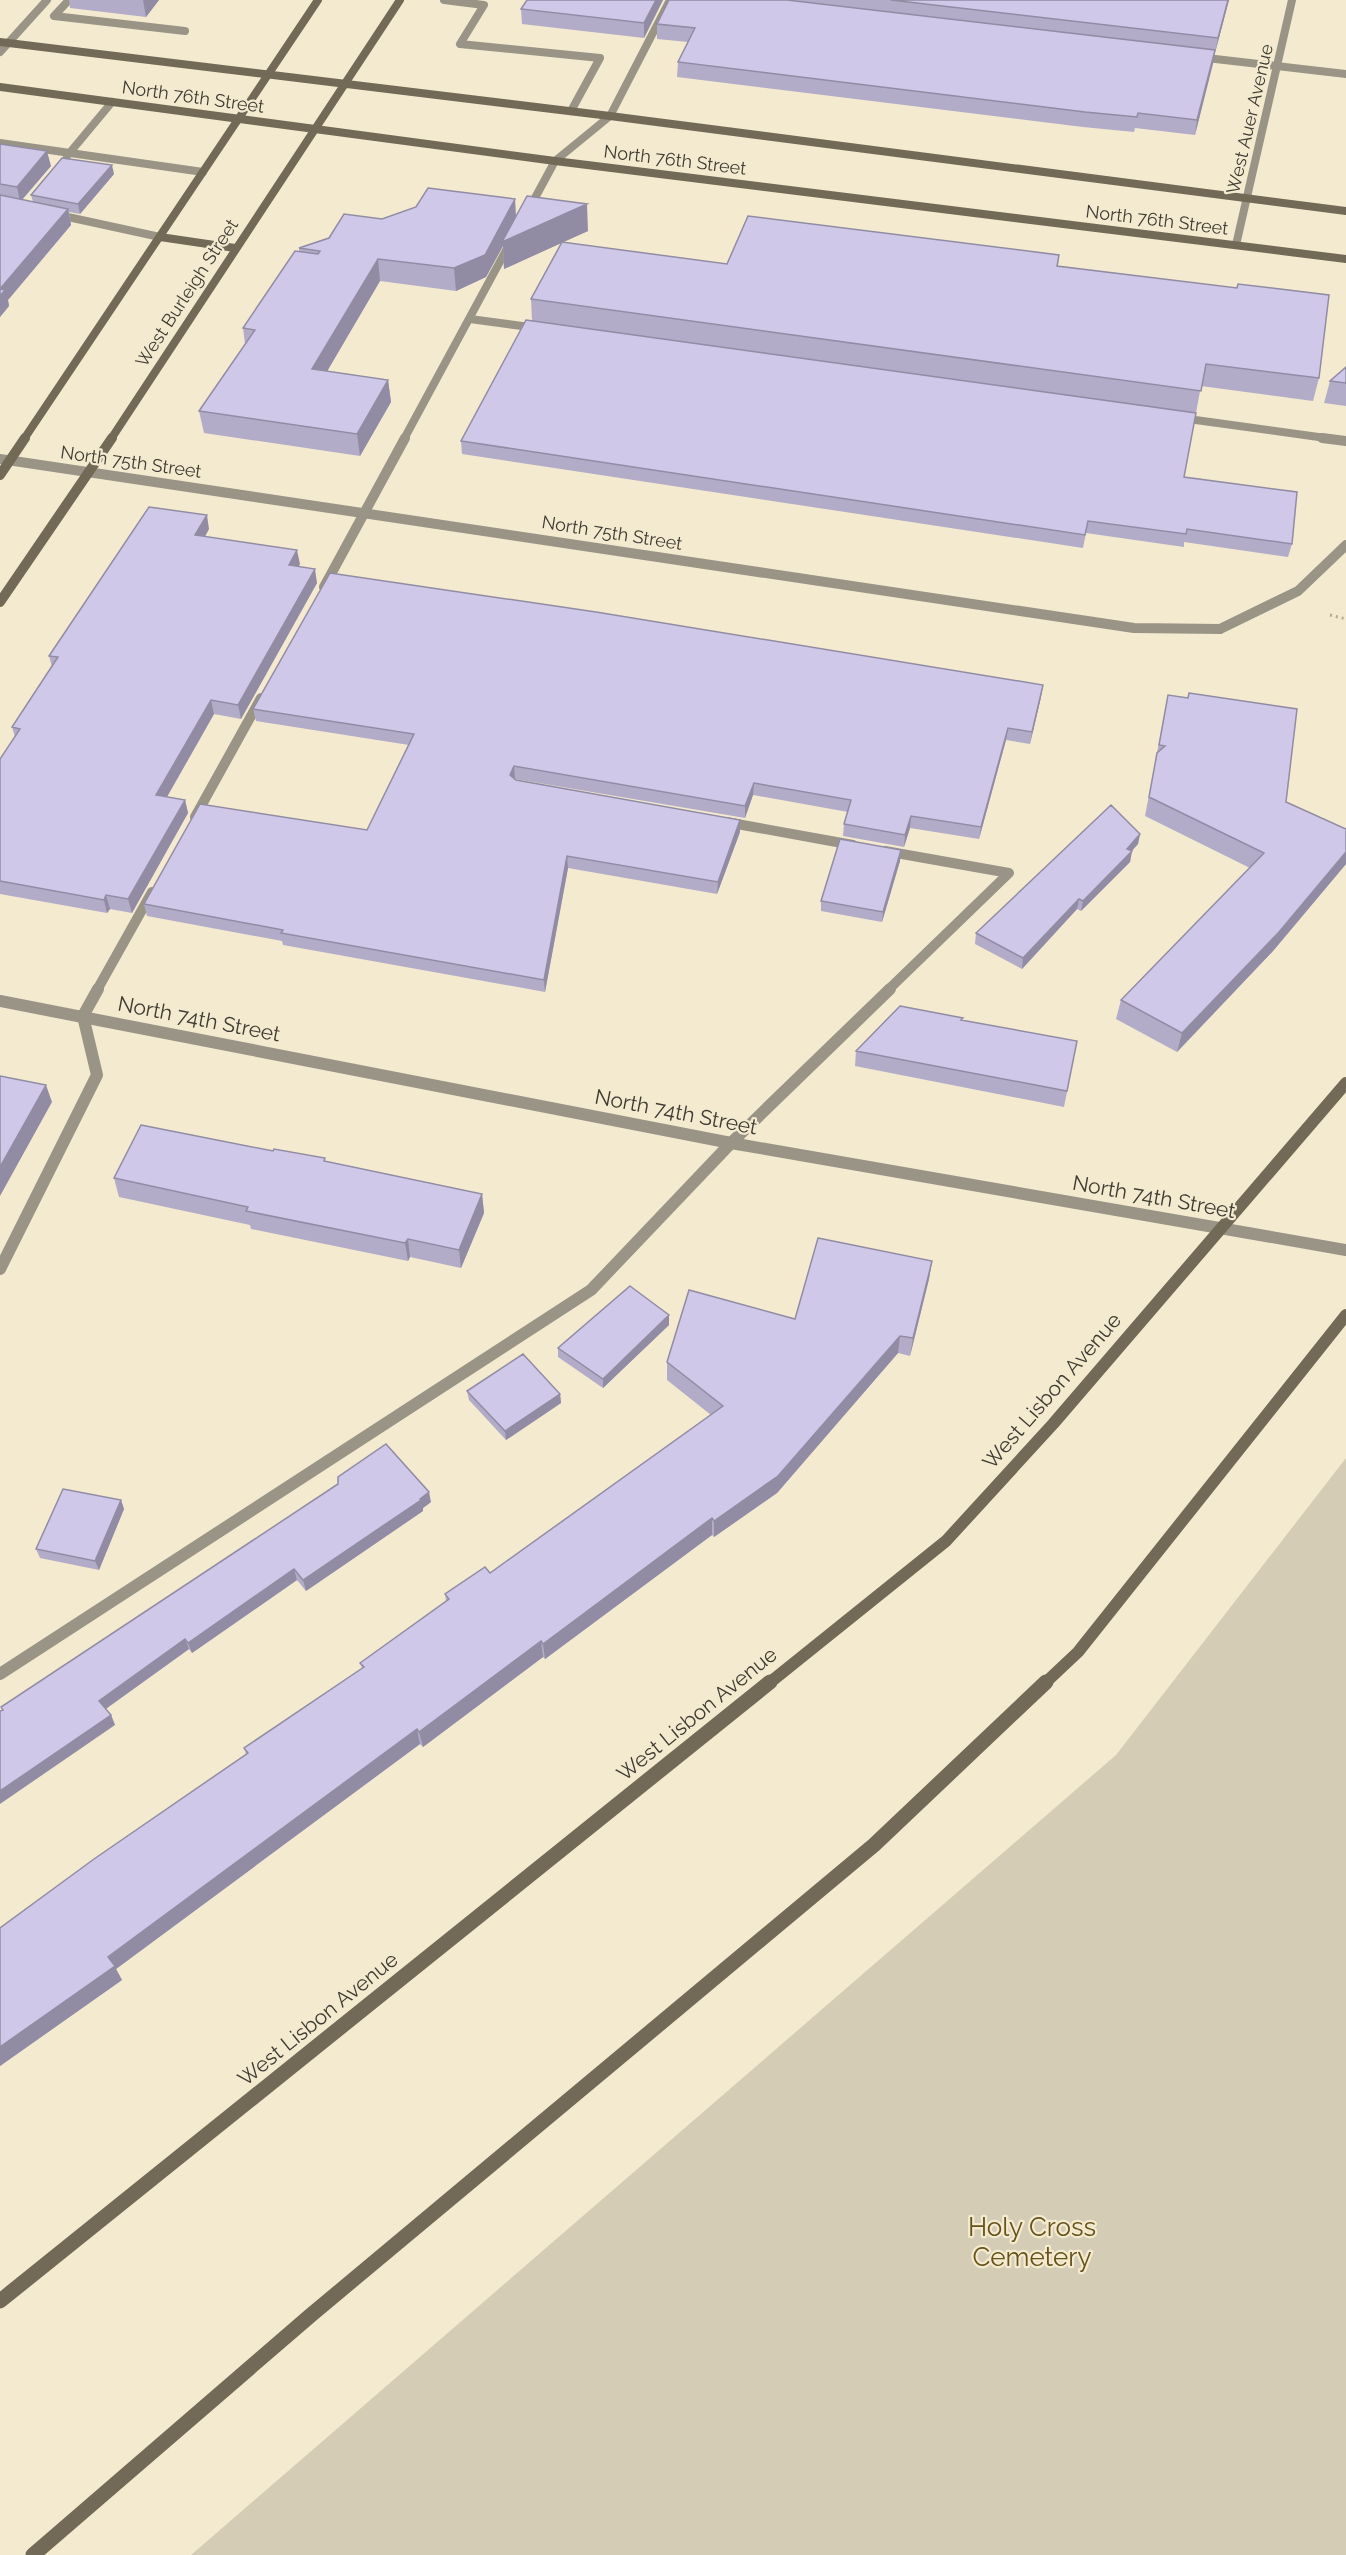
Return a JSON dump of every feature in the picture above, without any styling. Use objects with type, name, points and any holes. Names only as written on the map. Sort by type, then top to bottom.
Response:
[{"type":"main road","points":[[0,475],[318,0]]},
{"type":"main road","name":"West Burleigh Street","points":[[0,602],[89,473],[400,0]]},
{"type":"main road","name":"North 76th Street","points":[[0,42],[266,76],[572,111],[1346,211]]},
{"type":"main road","name":"North 76th Street","points":[[0,87],[555,161],[1346,259]]},
{"type":"main road","points":[[160,237],[235,249]]},
{"type":"main road","name":"West Lisbon Avenue","points":[[0,2301],[946,1541],[1053,1424],[1346,1083]]},
{"type":"main road","points":[[33,2555],[310,2315],[874,1845],[1070,1660],[1346,1314]]},
{"type":"street","points":[[0,52],[47,0]]},
{"type":"street","points":[[69,0],[54,16],[184,32]]},
{"type":"street","points":[[444,0],[484,5],[459,44],[600,58],[572,111]]},
{"type":"street","points":[[525,217],[555,161],[610,116],[670,0]]},
{"type":"street","name":"West Auer Avenue","points":[[1236,244],[1292,0]]},
{"type":"street","points":[[1194,56],[1346,74]]},
{"type":"street","points":[[62,162],[112,102]]},
{"type":"street","points":[[0,143],[203,172]]},
{"type":"street","points":[[47,212],[160,237]]},
{"type":"street","points":[[319,596],[514,237]]},
{"type":"street","points":[[470,319],[552,330]]},
{"type":"street","points":[[1168,416],[1346,441]]},
{"type":"street","name":"North 75th Street","points":[[0,459],[1134,628],[1220,628],[1298,591],[1346,545]]},
{"type":"street","points":[[191,824],[267,689]]},
{"type":"street","points":[[0,1674],[591,1290],[731,1143],[1008,873],[716,821]]},
{"type":"street","points":[[0,1269],[97,1076],[83,1016],[156,886]]},
{"type":"street","name":"North 74th Street","points":[[0,1001],[731,1143],[1346,1250]]},
{"type":"green space","name":"Holy Cross Cemetery","points":[[1346,1458],[1346,2555],[191,2555],[1116,1755]]},
{"type":"building","points":[[527,0],[656,0],[644,23],[521,9]]},
{"type":"building","points":[[669,0],[787,0],[1215,50],[1197,120],[1138,113],[1137,117],[678,62],[695,28],[657,24]]},
{"type":"building","points":[[891,0],[1228,0],[1218,38]]},
{"type":"building","points":[[0,144],[47,151],[17,187],[0,184]]},
{"type":"building","points":[[62,158],[112,165],[78,204],[31,195]]},
{"type":"building","points":[[428,188],[515,199],[485,255],[454,268],[378,259],[312,369],[388,380],[357,434],[199,411],[255,330],[243,328],[295,251],[318,254],[320,251],[299,248],[329,238],[344,214],[382,219],[416,207]]},
{"type":"building","points":[[0,195],[68,209],[0,289]]},
{"type":"building","points":[[527,196],[587,204],[502,242]]},
{"type":"building","points":[[748,216],[1059,255],[1057,266],[1237,288],[1238,284],[1329,295],[1319,378],[1206,364],[1201,391],[531,299],[562,242],[727,264]]},
{"type":"building","points":[[526,320],[1196,413],[1184,477],[1297,492],[1292,544],[1187,529],[1186,534],[1088,521],[1085,535],[461,441]]},
{"type":"building","points":[[1346,367],[1346,383],[1330,381]]},
{"type":"building","points":[[149,507],[207,515],[195,535],[297,550],[289,565],[315,569],[238,705],[211,700],[156,795],[185,800],[128,899],[106,895],[104,900],[0,881],[0,759],[20,729],[12,727],[58,657],[49,656]]},
{"type":"building","points":[[330,573],[596,612],[1043,685],[1032,732],[1008,728],[981,827],[911,816],[905,835],[844,824],[851,800],[754,783],[745,806],[514,766],[510,775],[516,780],[740,820],[718,882],[567,856],[544,980],[281,933],[283,930],[144,904],[200,804],[367,830],[414,734],[253,709]]},
{"type":"building","points":[[1189,693],[1297,709],[1286,802],[1346,829],[1346,852],[1279,932],[1182,1033],[1121,1000],[1264,853],[1149,797],[1157,753],[1165,746],[1159,745],[1168,695],[1188,698]]},
{"type":"building","points":[[1111,805],[1140,834],[1127,849],[1132,851],[1083,901],[1079,899],[1023,958],[976,933]]},
{"type":"building","points":[[840,839],[901,850],[883,912],[821,901]]},
{"type":"building","points":[[900,1006],[963,1018],[961,1020],[1077,1041],[1067,1091],[856,1051]]},
{"type":"building","points":[[0,1076],[46,1085],[0,1167]]},
{"type":"building","points":[[141,1125],[273,1151],[274,1149],[325,1158],[324,1161],[482,1194],[459,1250],[408,1239],[405,1243],[246,1211],[248,1207],[114,1178]]},
{"type":"building","points":[[818,1238],[932,1261],[913,1338],[900,1336],[778,1476],[714,1521],[712,1518],[543,1644],[541,1641],[419,1732],[417,1729],[108,1957],[115,1966],[0,2047],[0,1928],[94,1859],[248,1753],[244,1748],[364,1667],[360,1663],[449,1599],[445,1594],[485,1567],[490,1573],[723,1406],[667,1362],[689,1290],[795,1319]]},
{"type":"building","points":[[630,1286],[669,1315],[603,1379],[558,1348]]},
{"type":"building","points":[[523,1354],[560,1394],[505,1431],[467,1391]]},
{"type":"building","points":[[386,1444],[429,1492],[421,1500],[303,1580],[294,1569],[188,1643],[185,1639],[99,1701],[111,1715],[0,1791],[0,1711],[3,1710],[1,1707],[338,1484],[338,1477]]},
{"type":"building","points":[[63,1489],[121,1500],[95,1561],[36,1549]]}]
